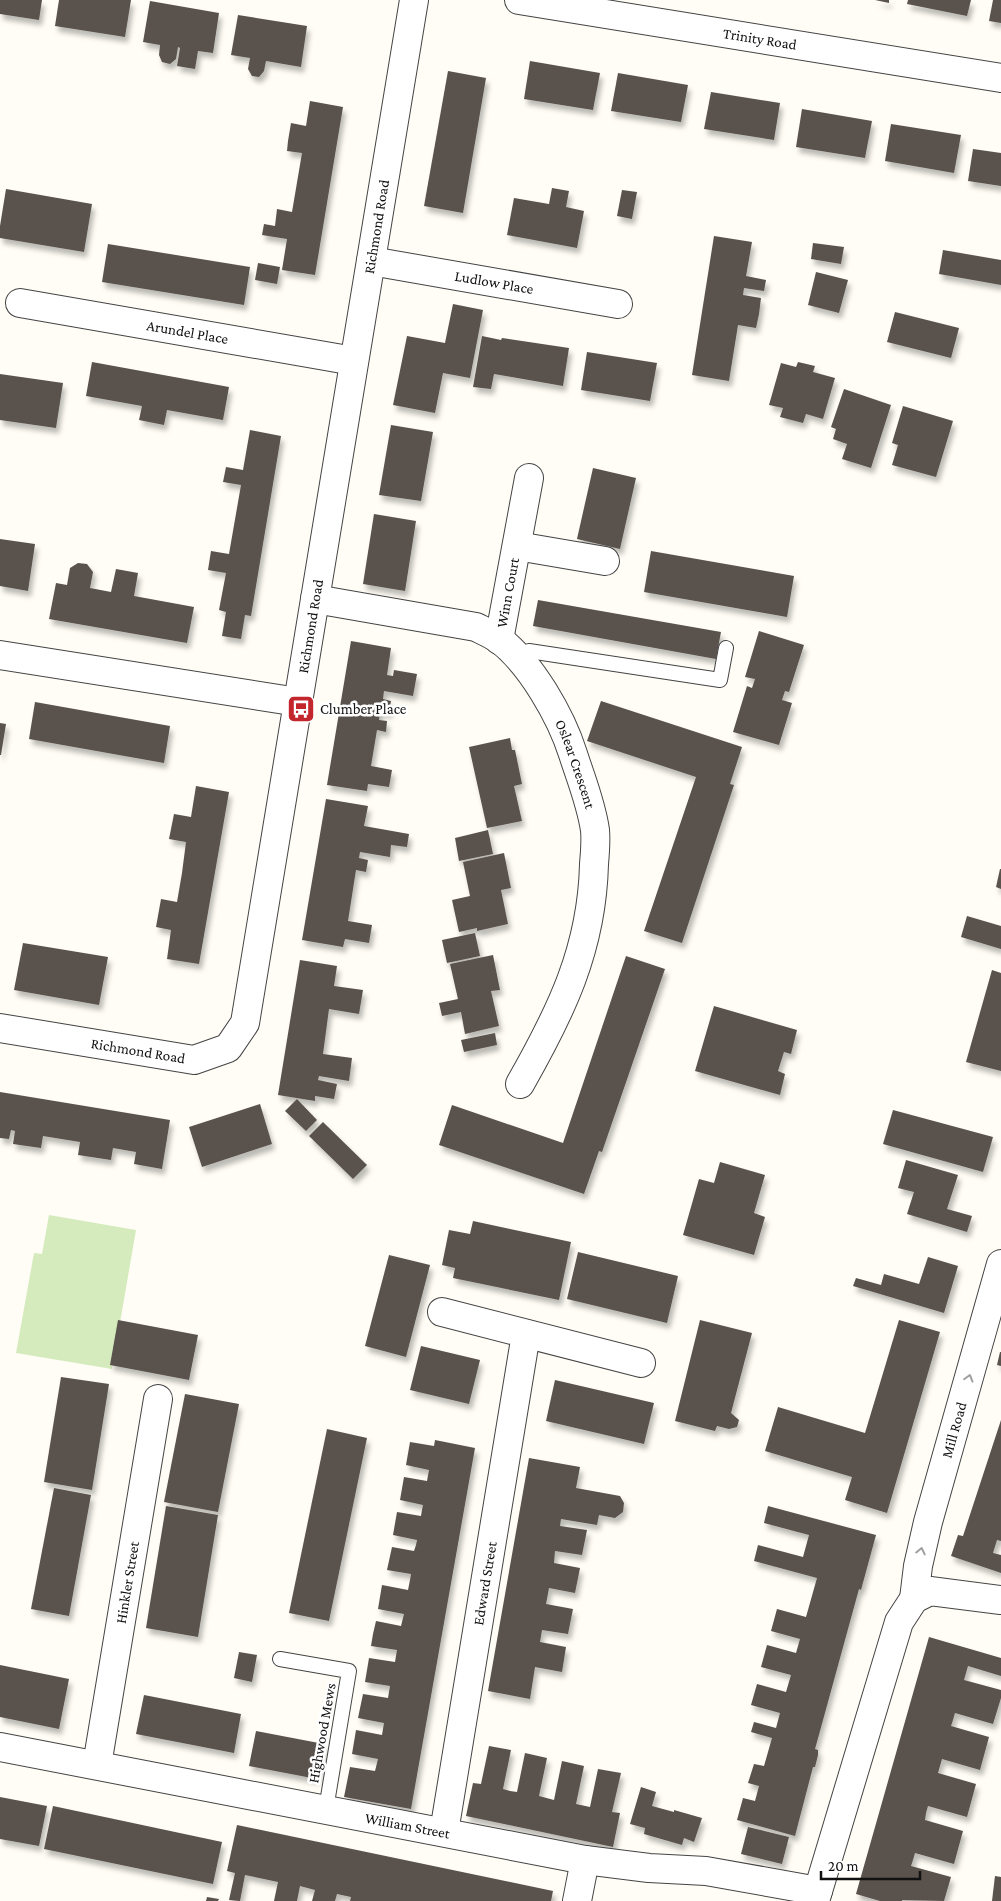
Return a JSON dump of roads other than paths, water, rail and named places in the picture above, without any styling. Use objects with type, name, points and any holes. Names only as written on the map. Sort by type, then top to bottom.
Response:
[{"type":"street","name":"Richmond Road","points":[[0,1028],[194,1060],[228,1048],[245,1023],[414,0]]},
{"type":"street","name":"Trinity Road","points":[[519,0],[1001,78]]},
{"type":"street","name":"Ludlow Place","points":[[371,261],[618,304]]},
{"type":"street","name":"Arundel Place","points":[[20,303],[354,361]]},
{"type":"street","name":"Winn Court","points":[[499,640],[529,478]]},
{"type":"street","name":"Winn Court","points":[[517,546],[605,561]]},
{"type":"street","name":"Oslear Crescent","points":[[315,599],[476,627],[499,640],[518,659],[548,700],[566,732],[588,799],[595,832],[594,882],[587,930],[573,981],[548,1034],[520,1084]]},
{"type":"street","points":[[0,655],[298,702]]},
{"type":"street","name":"Mill Road","points":[[817,1896],[899,1622],[922,1595],[928,1522],[1001,1264]]},
{"type":"street","points":[[442,1312],[641,1363]]},
{"type":"street","name":"Edward Street","points":[[444,1832],[526,1334]]},
{"type":"street","name":"Hinkler Street","points":[[97,1765],[158,1399]]},
{"type":"street","points":[[922,1595],[1001,1600]]},
{"type":"street","name":"William Street","points":[[0,1747],[584,1860],[649,1868],[706,1871],[817,1896]]},
{"type":"street","points":[[577,1901],[584,1860]]},
{"type":"lane","points":[[518,659],[529,651],[720,680],[726,648]]},
{"type":"lane","name":"Highwood Mews","points":[[280,1660],[349,1671],[326,1809]]},
{"type":"place","name":"Clumber Place","points":[[301,709]]}]
